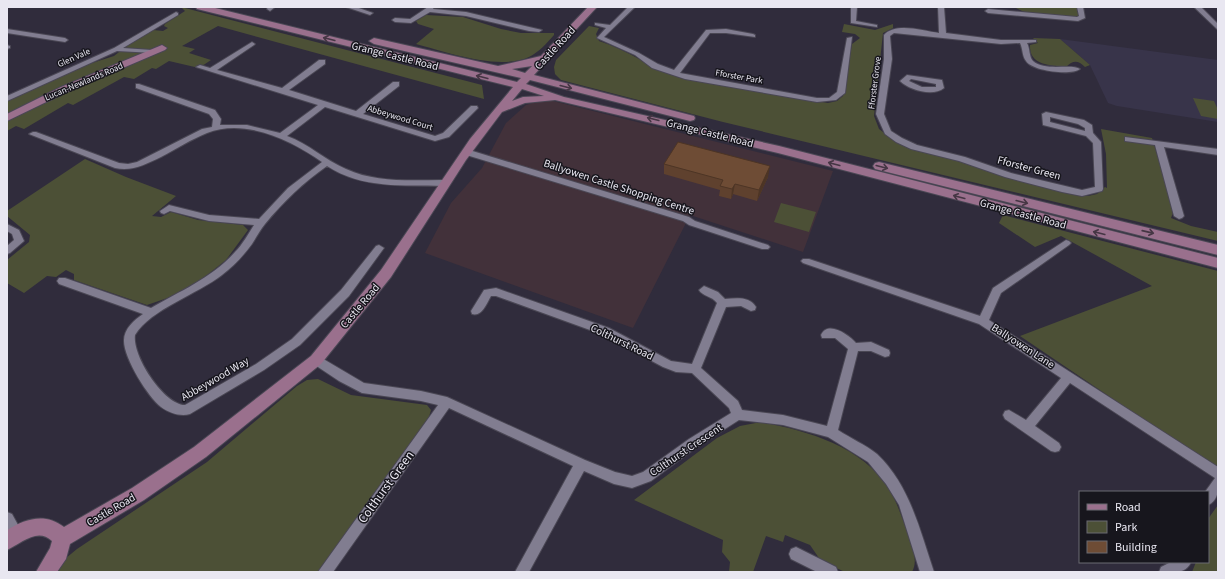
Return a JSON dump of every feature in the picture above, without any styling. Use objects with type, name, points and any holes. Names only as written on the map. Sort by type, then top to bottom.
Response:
[{"type":"main road","name":"Grange Castle Road","points":[[200,7],[520,86],[561,99],[779,150],[1218,263]]},
{"type":"main road","name":"Grange Castle Road","points":[[232,7],[490,67],[1218,250]]},
{"type":"main road","name":"Castle Road","points":[[62,538],[138,494],[200,452],[316,360],[326,345],[371,293],[395,261],[443,183],[487,124],[593,7]]},
{"type":"main road","name":"Lucan-Newlands Road","points":[[7,118],[38,101],[162,48]]},
{"type":"main road","points":[[490,67],[514,66],[546,58]]},
{"type":"main road","points":[[500,110],[523,100],[561,99]]},
{"type":"main road","points":[[12,538],[39,526],[56,530],[62,538],[59,552],[46,572]]},
{"type":"street","points":[[343,7],[349,7],[370,13]]},
{"type":"street","points":[[597,24],[610,27],[632,7]]},
{"type":"street","points":[[854,7],[853,22],[875,26]]},
{"type":"street","points":[[941,7],[943,35],[977,40],[1023,43],[1034,41]]},
{"type":"street","points":[[1012,7],[1015,14]]},
{"type":"street","points":[[988,11],[1078,19],[1083,17],[1080,7]]},
{"type":"street","points":[[1197,7],[1218,28]]},
{"type":"street","points":[[395,20],[410,21],[430,9],[437,13],[465,13],[514,28],[539,30]]},
{"type":"street","points":[[116,49],[176,14]]},
{"type":"street","points":[[410,21],[416,26]]},
{"type":"street","points":[[153,27],[164,30]]},
{"type":"street","name":"Fforster Park","points":[[610,27],[601,36],[602,40],[637,54],[655,66],[675,74],[827,101],[835,98],[841,92],[850,38]]},
{"type":"street","name":"Fforster Grove","points":[[899,140],[888,132],[880,114],[888,59],[887,35],[892,31],[899,30],[943,35]]},
{"type":"street","points":[[7,31],[65,40]]},
{"type":"street","points":[[675,74],[708,31],[726,31],[753,36]]},
{"type":"street","points":[[1023,43],[1026,47],[1030,61],[1033,64],[1056,69],[1076,69]]},
{"type":"street","points":[[211,70],[252,44]]},
{"type":"street","name":"Glen Vale","points":[[7,99],[116,49],[152,52]]},
{"type":"street","points":[[283,91],[322,62]]},
{"type":"street","name":"Abbeywood Court","points":[[200,67],[283,91],[435,139],[446,136],[474,108]]},
{"type":"street","points":[[886,78],[904,80]]},
{"type":"street","name":"Abbeywood Court","points":[[356,115],[396,84]]},
{"type":"street","points":[[138,86],[212,112],[217,119],[216,127]]},
{"type":"street","points":[[282,136],[324,104]]},
{"type":"street","points":[[1046,114],[1081,122],[1090,127],[1089,134],[1046,123],[1046,114]]},
{"type":"street","points":[[33,134],[118,166],[128,168],[140,164],[205,131],[216,127],[238,125],[282,136],[314,153],[326,163],[349,174],[368,180],[397,183],[443,183]]},
{"type":"street","name":"Fforster Green","points":[[899,140],[914,147],[962,159],[1008,175],[1082,193],[1099,189],[1097,142],[1089,134]]},
{"type":"street","points":[[1128,139],[1218,152]]},
{"type":"street","points":[[1159,144],[1179,216]]},
{"type":"street","name":"Ballyowen Castle Shopping Centre","points":[[466,152],[686,219],[692,224],[765,247]]},
{"type":"street","name":"Abbeywood Way","points":[[326,163],[298,184],[260,222],[246,246],[237,256],[189,293],[150,312],[134,328],[130,334],[129,344],[135,360],[157,395],[169,408],[175,410],[186,410],[260,367],[296,342],[345,294],[379,248]]},
{"type":"street","points":[[164,211],[169,208],[209,218],[260,222]]},
{"type":"street","points":[[7,228],[16,232],[19,237],[19,241],[7,250]]},
{"type":"street","points":[[983,321],[997,291],[1066,243]]},
{"type":"street","name":"Ballyowen Lane","points":[[806,261],[983,321],[1070,376],[1218,474]]},
{"type":"street","points":[[62,281],[150,312]]},
{"type":"street","points":[[704,290],[711,291],[719,297],[722,303],[694,369],[734,405],[738,415],[783,420],[831,432],[872,458],[890,480],[904,502],[927,572]]},
{"type":"street","name":"Colthurst Road","points":[[476,311],[488,293],[496,292],[605,331],[672,366],[694,369]]},
{"type":"street","points":[[722,303],[742,302],[751,307]]},
{"type":"street","points":[[826,335],[829,333],[838,334],[847,340],[854,348]]},
{"type":"street","points":[[854,348],[863,346],[876,347],[885,353]]},
{"type":"street","points":[[831,432],[854,348]]},
{"type":"street","name":"Colthurst Crescent","points":[[316,360],[343,378],[362,388],[421,396],[447,402],[581,464],[614,478],[632,482],[647,477],[693,443],[738,415]]},
{"type":"street","points":[[1027,427],[1070,376]]},
{"type":"street","name":"Colthurst Green","points":[[325,572],[447,402]]},
{"type":"street","points":[[1009,415],[1055,447]]},
{"type":"street","points":[[522,572],[581,464]]},
{"type":"street","points":[[1209,497],[1218,483]]},
{"type":"street","points":[[7,518],[12,538]]},
{"type":"street","points":[[796,554],[831,572]]},
{"type":"street","points":[[1166,572],[1182,563]]},
{"type":"shaded area","points":[[1060,39],[1218,60],[1218,122],[1117,106],[1108,103],[1090,65]]},
{"type":"shaded area","points":[[539,101],[553,101],[833,171],[803,252],[690,215],[633,328],[425,253],[451,203],[482,168],[506,123],[526,105]]},
{"type":"green space","points":[[181,7],[482,85],[484,99],[218,26],[182,46],[195,49],[189,53],[211,60],[199,68],[169,61],[156,69],[152,68],[134,79],[124,77],[73,105],[68,103],[24,129],[16,126],[7,131],[7,101],[89,64],[114,56],[128,45],[153,30],[163,31],[168,28],[164,26],[165,24],[185,11]]},
{"type":"green space","points":[[1077,7],[1079,16],[1072,17],[1024,12],[1016,8]]},
{"type":"green space","points":[[426,15],[463,17],[501,29],[521,33],[554,33],[554,35],[536,53],[517,61],[503,62],[472,59],[416,44],[434,29],[418,24],[416,21]]},
{"type":"green space","points":[[844,24],[875,30],[893,24],[893,28],[883,33],[874,116],[879,129],[895,141],[951,157],[1002,176],[1088,196],[1097,194],[1105,187],[1107,188],[1106,154],[1101,129],[1152,138],[1174,210],[1171,218],[1191,226],[1218,232],[1218,241],[723,122],[561,80],[555,74],[554,67],[556,60],[589,26],[599,28],[596,34],[599,41],[620,49],[680,78],[828,103],[837,101],[843,96],[852,44],[860,38],[855,34],[842,32]]},
{"type":"green space","points":[[1033,38],[1060,39],[1090,65],[1085,67],[1078,62],[1073,62],[1066,67],[1048,65],[1037,61],[1031,52],[1030,45],[1038,43]]},
{"type":"green space","points":[[1193,98],[1214,101],[1218,110],[1218,119],[1201,116]]},
{"type":"green space","points":[[85,159],[126,177],[176,196],[152,216],[161,217],[171,212],[198,220],[243,225],[248,230],[226,260],[202,279],[182,293],[147,305],[74,280],[74,274],[66,270],[56,277],[47,276],[24,293],[7,283],[7,260],[29,242],[30,235],[7,216],[7,211]]},
{"type":"green space","points":[[781,203],[816,212],[809,232],[774,222]]},
{"type":"green space","points":[[1003,215],[1218,271],[1218,470],[1020,336],[1152,286],[1061,236],[1035,247],[999,223]]},
{"type":"green space","points":[[318,379],[351,395],[427,405],[431,410],[429,417],[318,572],[59,572],[60,563],[77,549],[207,462],[297,386],[307,380]]},
{"type":"green space","points":[[761,422],[797,430],[832,443],[849,451],[878,474],[894,499],[914,552],[915,562],[912,572],[845,572],[821,561],[810,545],[785,535],[783,542],[766,536],[753,572],[729,572],[730,562],[722,552],[723,540],[634,500],[717,438],[740,426]]},
{"type":"green space","points":[[1218,505],[1218,572],[1192,572],[1196,563],[1209,563],[1209,518]]},
{"type":"building","points":[[678,142],[770,166],[759,190],[735,184],[732,189],[720,186],[723,180],[664,164]]}]
